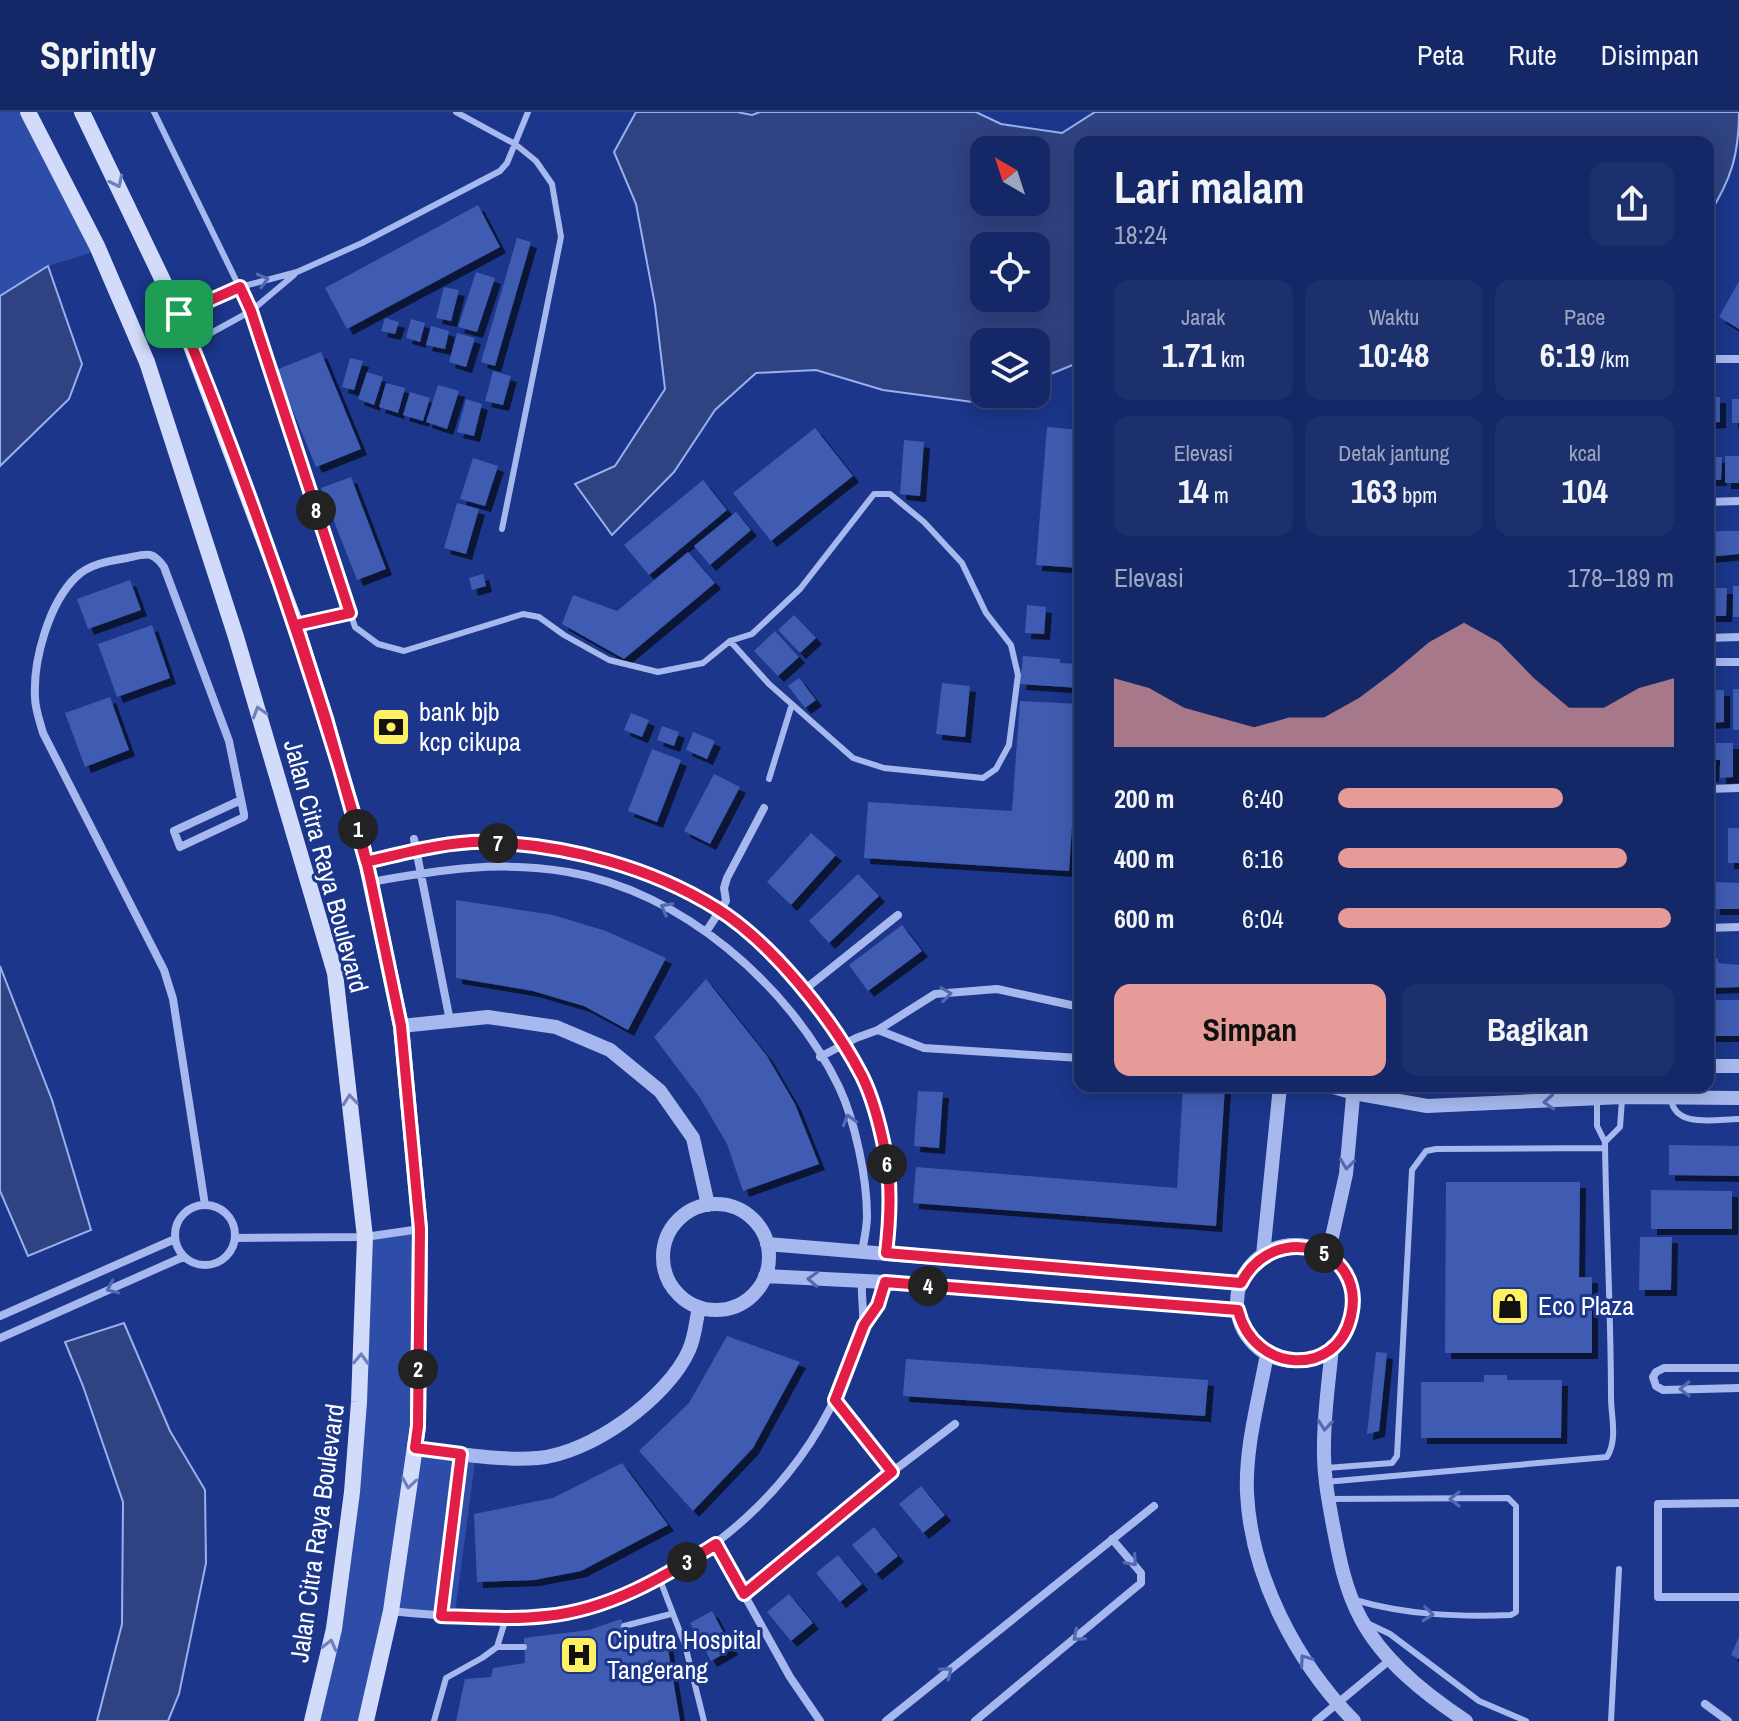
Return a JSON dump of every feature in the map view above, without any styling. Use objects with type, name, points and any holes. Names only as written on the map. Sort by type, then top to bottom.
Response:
[{"type":"main road","name":"Jalan Citra Raya Boulevard","points":[[28,112],[97,246],[131,318],[147,362],[302,853],[335,973],[365,1237],[359,1402],[352,1492],[334,1629],[312,1721]]},
{"type":"main road","name":"Jalan Citra Raya Boulevard","points":[[82,112],[179,314],[296,625],[366,862],[401,1026],[420,1229],[418,1426],[391,1611],[366,1721]]},
{"type":"street","points":[[1714,359],[1739,359]]},
{"type":"street","points":[[1714,502],[1739,501]]},
{"type":"street","points":[[205,1205],[173,999],[164,970],[43,733],[35,697],[41,644],[57,604],[76,576],[98,564],[147,553],[157,557],[164,567],[229,741],[241,800],[243,818],[180,847],[174,831],[241,800]]},
{"type":"street","points":[[1714,638],[1739,637]]},
{"type":"street","points":[[1714,662],[1739,662]]},
{"type":"street","points":[[1714,789],[1739,788]]},
{"type":"street","points":[[706,932],[726,901],[724,888],[727,878],[764,808]]},
{"type":"street","points":[[414,839],[450,1021]]},
{"type":"street","points":[[366,862],[417,850],[489,842],[574,852],[644,873],[720,910],[766,947],[804,990],[862,1077],[886,1154],[890,1216],[886,1253]]},
{"type":"street","points":[[371,882],[494,865],[570,872],[637,892],[694,922],[753,970],[800,1023],[839,1087],[860,1162],[867,1218],[862,1252]]},
{"type":"street","points":[[804,990],[898,915]]},
{"type":"street","points":[[1714,928],[1739,927]]},
{"type":"street","points":[[820,1057],[878,1030],[935,994],[997,989],[1074,1006]]},
{"type":"street","points":[[401,1026],[488,1017],[556,1027],[610,1050],[660,1091],[693,1138],[708,1205]]},
{"type":"street","points":[[878,1030],[924,1048],[1074,1058]]},
{"type":"street","points":[[1714,1066],[1739,1066]]},
{"type":"street","points":[[1263,1255],[1279,1092]]},
{"type":"street","points":[[1328,1255],[1346,1174],[1354,1092]]},
{"type":"street","points":[[1363,1092],[1427,1106],[1597,1099],[1623,1092],[1671,1098],[1739,1098]]},
{"type":"street","points":[[205,1205],[224,1211],[235,1227],[236,1238],[233,1247],[220,1262],[201,1265],[183,1257],[175,1239],[179,1219],[195,1206],[205,1205]]},
{"type":"street","points":[[708,1205],[725,1205],[742,1210],[755,1221],[769,1252],[765,1276],[749,1299],[734,1307],[716,1310],[699,1307],[683,1299],[664,1270],[663,1253],[667,1236],[677,1221],[691,1210],[708,1205]]},
{"type":"street","points":[[236,1238],[365,1237],[420,1229]]},
{"type":"street","points":[[0,1316],[175,1239]]},
{"type":"street","points":[[767,1244],[1241,1283]]},
{"type":"street","points":[[1296,1245],[1313,1248],[1328,1255],[1341,1267],[1350,1283],[1353,1300],[1348,1326],[1332,1347],[1317,1357],[1288,1361],[1267,1354],[1247,1335],[1238,1310],[1241,1283],[1263,1255],[1296,1245]]},
{"type":"street","points":[[0,1338],[183,1257]]},
{"type":"street","points":[[765,1276],[885,1282],[1238,1310]]},
{"type":"street","points":[[862,1282],[864,1325]]},
{"type":"street","points":[[391,1611],[506,1618],[547,1616],[587,1609],[660,1580],[716,1544],[754,1512],[796,1463],[835,1400],[864,1325],[878,1305],[885,1282]]},
{"type":"street","points":[[415,1448],[541,1458],[581,1446],[625,1421],[664,1388],[690,1349],[699,1307]]},
{"type":"street","points":[[1332,1347],[1323,1444],[1325,1475],[1343,1571],[1352,1599],[1386,1663],[1431,1699],[1466,1721]]},
{"type":"street","points":[[1267,1354],[1249,1451],[1247,1491],[1257,1555],[1293,1642],[1337,1705],[1354,1721]]},
{"type":"street","points":[[1739,1368],[1664,1368],[1653,1377],[1656,1386],[1663,1390],[1739,1388]]},
{"type":"street","points":[[835,1400],[892,1472]]},
{"type":"street","points":[[744,1594],[955,1424]]},
{"type":"street","points":[[441,1616],[461,1454]]},
{"type":"street","points":[[1739,1503],[1658,1504],[1658,1597],[1739,1597]]},
{"type":"street","points":[[886,1721],[1154,1506]]},
{"type":"street","points":[[975,1721],[1141,1583],[1141,1573],[1112,1539]]},
{"type":"street","points":[[716,1544],[790,1677],[820,1721]]},
{"type":"street","points":[[1316,1721],[1386,1663]]},
{"type":"street","points":[[1705,1704],[1728,1721]]},
{"type":"lane","points":[[154,112],[251,311],[355,627],[378,644],[404,651],[523,614],[539,617],[609,660],[658,672],[703,663],[730,641],[752,634],[800,589],[874,494],[890,494],[924,522],[962,563],[986,613],[1011,645],[1018,675],[1009,745],[996,769],[983,778],[884,768],[853,758],[792,704],[730,641]]},
{"type":"lane","points":[[456,112],[515,144],[536,161],[552,184],[561,237],[502,529]]},
{"type":"lane","points":[[179,314],[240,287],[297,272],[362,243],[500,171],[507,163],[528,112]]},
{"type":"lane","points":[[191,344],[251,311],[297,272]]},
{"type":"lane","points":[[296,625],[350,613]]},
{"type":"lane","points":[[769,779],[792,704]]},
{"type":"lane","points":[[1325,1475],[1361,1466],[1392,1463],[1397,1456],[1412,1170],[1421,1157],[1426,1151],[1436,1149],[1605,1145],[1620,1127],[1623,1092]]},
{"type":"lane","points":[[1671,1098],[1672,1109],[1680,1117],[1739,1119]]},
{"type":"lane","points":[[1325,1475],[1607,1457],[1613,1436],[1605,1145],[1597,1126],[1597,1099]]},
{"type":"lane","points":[[1328,1499],[1508,1498],[1516,1506],[1518,1605],[1511,1615],[1463,1617],[1420,1614],[1352,1599]]},
{"type":"lane","points":[[1611,1721],[1619,1569]]},
{"type":"lane","points":[[660,1580],[685,1645],[704,1721]]},
{"type":"lane","points":[[624,1626],[671,1614]]},
{"type":"lane","points":[[497,1647],[506,1618]]},
{"type":"lane","points":[[1362,1621],[1390,1634],[1479,1701],[1526,1721]]},
{"type":"lane","points":[[434,1721],[446,1678],[497,1647],[524,1647]]},
{"type":"shaded area","points":[[0,112],[19,112],[93,252],[48,266],[0,296]]},
{"type":"shaded area","points":[[636,112],[737,112],[752,115],[760,112],[976,112],[1001,124],[1062,133],[1095,112],[1739,112],[1732,167],[1714,206],[1714,136],[1074,136],[1074,364],[1050,374],[1050,328],[970,328],[970,402],[883,390],[816,370],[756,373],[715,410],[674,472],[612,535],[575,484],[615,466],[665,389],[655,305],[636,204],[614,152]]},
{"type":"shaded area","points":[[48,266],[82,364],[69,399],[0,466],[0,296]]},
{"type":"shaded area","points":[[0,966],[52,1100],[91,1230],[28,1256],[0,1191]]},
{"type":"shaded area","points":[[421,1228],[417,1426],[370,1721],[307,1721],[352,1492],[365,1238]]},
{"type":"shaded area","points":[[124,1323],[170,1431],[205,1490],[206,1563],[179,1694],[168,1721],[97,1721],[122,1624],[123,1502],[65,1342]]},
{"type":"shaded area","points":[[416,1450],[475,1462],[455,1614],[394,1609]]},
{"type":"building","points":[[478,205],[500,247],[347,329],[325,288]]},
{"type":"building","points":[[517,238],[531,242],[495,366],[481,362]]},
{"type":"building","points":[[476,272],[495,278],[477,332],[458,327]]},
{"type":"building","points":[[1739,281],[1739,329],[1719,317]]},
{"type":"building","points":[[444,287],[459,290],[451,321],[436,318]]},
{"type":"building","points":[[385,318],[399,322],[395,334],[381,331]]},
{"type":"building","points":[[411,319],[425,323],[420,342],[406,338]]},
{"type":"building","points":[[431,326],[449,331],[445,349],[426,345]]},
{"type":"building","points":[[457,333],[475,338],[466,367],[449,362]]},
{"type":"building","points":[[321,352],[361,449],[316,467],[276,370]]},
{"type":"building","points":[[350,358],[363,361],[354,390],[342,387]]},
{"type":"building","points":[[493,371],[511,376],[503,405],[485,401]]},
{"type":"building","points":[[367,372],[383,377],[374,405],[358,399]]},
{"type":"building","points":[[386,383],[405,388],[398,413],[379,407]]},
{"type":"building","points":[[438,385],[459,391],[447,429],[426,422]]},
{"type":"building","points":[[410,392],[430,398],[423,421],[403,415]]},
{"type":"building","points":[[1714,397],[1720,397],[1720,422],[1714,422]]},
{"type":"building","points":[[466,399],[482,404],[474,436],[457,432]]},
{"type":"building","points":[[1732,399],[1739,399],[1739,423],[1732,423]]},
{"type":"building","points":[[1047,427],[1074,429],[1074,568],[1036,565]]},
{"type":"building","points":[[815,428],[853,476],[771,541],[733,493]]},
{"type":"building","points":[[904,440],[924,442],[920,496],[900,494]]},
{"type":"building","points":[[1725,456],[1739,456],[1739,483],[1725,483]]},
{"type":"building","points":[[1714,457],[1722,457],[1721,480],[1714,480]]},
{"type":"building","points":[[473,458],[498,466],[485,506],[460,499]]},
{"type":"building","points":[[351,477],[386,569],[357,580],[321,488]]},
{"type":"building","points":[[703,480],[727,510],[649,575],[624,545]]},
{"type":"building","points":[[457,503],[479,509],[466,554],[444,548]]},
{"type":"building","points":[[736,512],[751,530],[710,565],[694,546]]},
{"type":"building","points":[[1739,531],[1739,554],[1714,556],[1714,532]]},
{"type":"building","points":[[688,552],[715,583],[624,659],[562,624],[573,595],[617,611]]},
{"type":"building","points":[[483,574],[486,586],[472,590],[469,578]]},
{"type":"building","points":[[130,580],[141,610],[88,629],[77,599]]},
{"type":"building","points":[[1733,586],[1739,586],[1739,617],[1733,617]]},
{"type":"building","points":[[1714,588],[1727,588],[1726,616],[1714,616]]},
{"type":"building","points":[[1027,605],[1046,607],[1044,634],[1025,633]]},
{"type":"building","points":[[794,615],[816,638],[800,653],[778,630]]},
{"type":"building","points":[[152,625],[170,678],[117,697],[98,644]]},
{"type":"building","points":[[775,631],[799,657],[778,676],[754,651]]},
{"type":"building","points":[[1023,656],[1060,659],[1060,663],[1074,664],[1074,688],[1020,684]]},
{"type":"building","points":[[799,678],[816,700],[805,708],[788,686]]},
{"type":"building","points":[[942,683],[970,686],[965,737],[936,734]]},
{"type":"building","points":[[1733,689],[1739,689],[1739,730],[1733,730]]},
{"type":"building","points":[[1714,690],[1724,690],[1724,722],[1714,723]]},
{"type":"building","points":[[110,697],[129,750],[85,767],[65,713]]},
{"type":"building","points":[[1020,701],[1074,704],[1074,795],[1069,871],[864,858],[868,802],[1012,811]]},
{"type":"building","points":[[631,713],[649,720],[642,737],[624,730]]},
{"type":"building","points":[[662,726],[679,732],[674,746],[657,740]]},
{"type":"building","points":[[693,732],[715,741],[707,759],[686,750]]},
{"type":"building","points":[[1714,743],[1733,743],[1733,777],[1720,778],[1720,760],[1714,760]]},
{"type":"building","points":[[652,749],[681,760],[657,822],[628,811]]},
{"type":"building","points":[[714,774],[740,787],[710,844],[684,831]]},
{"type":"building","points":[[1728,828],[1739,828],[1739,863],[1728,863]]},
{"type":"building","points":[[811,833],[836,855],[791,905],[767,882]]},
{"type":"building","points":[[858,874],[879,896],[829,943],[809,921]]},
{"type":"building","points":[[1714,882],[1739,883],[1739,909],[1714,909]]},
{"type":"building","points":[[456,900],[553,915],[606,931],[666,958],[628,1030],[584,1006],[533,991],[456,978]]},
{"type":"building","points":[[902,925],[922,951],[868,991],[849,965]]},
{"type":"building","points":[[1714,959],[1718,959],[1718,963],[1739,965],[1739,987],[1714,988]]},
{"type":"building","points":[[706,979],[767,1056],[795,1104],[819,1164],[743,1191],[727,1144],[700,1098],[654,1037]]},
{"type":"building","points":[[1714,1000],[1739,1000],[1739,1036],[1714,1036]]},
{"type":"building","points":[[918,1091],[943,1092],[939,1148],[914,1146]]},
{"type":"building","points":[[1183,1092],[1225,1092],[1216,1226],[913,1203],[916,1167],[1177,1188]]},
{"type":"building","points":[[1669,1145],[1739,1146],[1739,1176],[1669,1175]]},
{"type":"building","points":[[1446,1182],[1580,1182],[1579,1277],[1592,1277],[1592,1353],[1445,1353]]},
{"type":"building","points":[[1651,1190],[1732,1191],[1732,1229],[1651,1229]]},
{"type":"building","points":[[1640,1237],[1672,1237],[1671,1290],[1639,1290]]},
{"type":"building","points":[[727,1336],[800,1362],[753,1448],[693,1511],[639,1451],[689,1403]]},
{"type":"building","points":[[1376,1352],[1387,1353],[1379,1431],[1367,1434]]},
{"type":"building","points":[[906,1359],[1208,1380],[1205,1416],[903,1396]]},
{"type":"building","points":[[1484,1375],[1507,1375],[1507,1380],[1562,1380],[1561,1438],[1421,1438],[1421,1382],[1484,1382]]},
{"type":"building","points":[[622,1463],[668,1525],[581,1571],[534,1580],[477,1582],[474,1514],[553,1498]]},
{"type":"building","points":[[921,1486],[945,1515],[923,1533],[899,1504]]},
{"type":"building","points":[[874,1527],[898,1556],[876,1574],[852,1545]]},
{"type":"building","points":[[838,1555],[862,1584],[840,1602],[816,1573]]},
{"type":"building","points":[[789,1594],[813,1623],[791,1641],[767,1612]]},
{"type":"building","points":[[712,1611],[732,1649],[711,1661],[690,1623]]},
{"type":"building","points":[[621,1619],[630,1644],[666,1637],[680,1721],[456,1721],[465,1679],[491,1677],[493,1668],[525,1663],[524,1638],[589,1630]]},
{"type":"building","points":[[1739,1637],[1739,1659],[1731,1655]]},
{"type":"place","name":"bank bjb kcp cikupa","points":[[391,727]]},
{"type":"place","name":"Eco Plaza","points":[[1510,1306]]},
{"type":"place","name":"Ciputra Hospital Tangerang","points":[[579,1655]]},
{"type":"route","points":[[179,314],[240,287],[251,311],[350,613],[296,625],[366,862],[417,850],[489,842],[574,852],[644,873],[720,910],[766,947],[804,990],[862,1077],[886,1154],[890,1216],[886,1253],[1241,1283],[1263,1255],[1296,1245],[1313,1248],[1328,1255],[1341,1267],[1350,1283],[1353,1300],[1351,1318],[1344,1334],[1317,1357],[1288,1361],[1267,1354],[1256,1346],[1241,1323],[1238,1310],[885,1282],[878,1305],[864,1325],[835,1400],[892,1472],[744,1594],[716,1544],[660,1580],[587,1609],[547,1616],[506,1618],[441,1616],[461,1454],[415,1448],[418,1426],[420,1229],[401,1026],[371,882],[366,862],[363,847],[326,719],[296,625],[179,314]]}]
